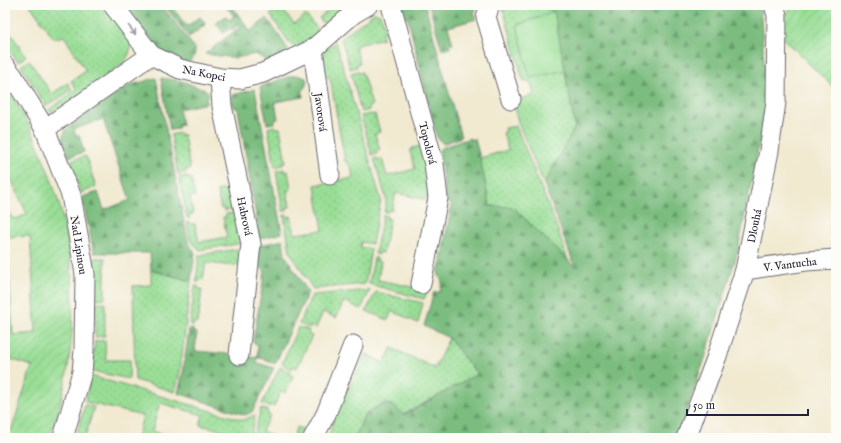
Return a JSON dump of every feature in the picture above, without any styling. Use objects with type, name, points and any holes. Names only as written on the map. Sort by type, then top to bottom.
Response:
[{"type":"street","points":[[45,129],[151,55],[113,5]]},
{"type":"street","name":"Na Kopci","points":[[151,55],[180,69],[220,78],[240,78],[263,73],[313,49],[352,14],[368,5]]},
{"type":"street","name":"Topolová","points":[[390,5],[434,164],[438,198],[421,284]]},
{"type":"street","points":[[490,5],[486,17],[511,99]]},
{"type":"street","name":"Dlouhá","points":[[686,438],[717,356],[745,270],[769,151],[776,102],[777,15],[774,5]]},
{"type":"street","name":"Javorová","points":[[313,49],[330,175]]},
{"type":"street","name":"Nad Lipinou","points":[[5,66],[13,76],[45,129],[72,195],[85,274],[84,350],[82,372],[63,438]]},
{"type":"street","name":"Habrová","points":[[220,78],[222,106],[250,244],[239,355]]},
{"type":"street","name":"V. Vantucha","points":[[745,270],[806,261],[836,259]]},
{"type":"street","points":[[314,438],[326,414],[353,345]]},
{"type":"green space","points":[[30,5],[108,5],[130,36],[131,46],[129,54],[124,63],[62,108],[50,112],[48,110],[77,90],[71,81],[86,71],[64,36],[54,39]]},
{"type":"green space","points":[[119,5],[161,5],[194,47],[195,54],[193,58],[187,63],[158,53]]},
{"type":"green space","points":[[164,5],[170,5],[187,26],[200,17],[205,22],[204,26],[189,37]]},
{"type":"green space","points":[[225,5],[231,5],[251,31],[267,18],[288,49],[288,54],[268,62],[256,54],[235,58],[205,54],[241,26],[239,24],[232,30],[231,28],[223,33],[216,23],[226,16],[229,20],[234,16]]},
{"type":"green space","points":[[279,5],[294,24],[306,15],[317,28],[317,33],[297,48],[291,45],[270,15],[276,10],[275,6]]},
{"type":"green space","points":[[336,5],[344,5],[347,10],[328,24],[322,22],[319,18]]},
{"type":"green space","points":[[398,5],[425,5],[461,137],[443,144],[437,137],[408,19],[402,15]]},
{"type":"green space","points":[[429,5],[477,5],[474,14],[476,19],[448,27],[453,44],[449,45],[450,48],[442,50]]},
{"type":"green space","points":[[502,5],[542,5],[554,12],[517,25],[530,78],[565,70],[575,127],[544,184],[519,125],[512,101],[534,95],[531,83],[523,80]]},
{"type":"green space","points":[[542,5],[760,5],[767,104],[737,254],[705,358],[679,432],[676,438],[355,438],[365,414],[383,404],[392,405],[404,415],[477,374],[449,338],[424,326],[434,292],[440,292],[442,281],[438,273],[452,205],[446,201],[439,150],[441,148],[470,138],[471,140],[475,139],[490,206],[513,207],[575,267],[544,184],[575,127],[554,12]]},
{"type":"green space","points":[[794,5],[836,5],[836,90],[779,34],[781,18]]},
{"type":"green space","points":[[554,12],[565,70],[530,78],[517,25]]},
{"type":"green space","points":[[374,13],[380,14],[386,29],[382,33],[383,38],[355,46],[360,63],[357,64],[357,67],[350,69],[341,38]]},
{"type":"green space","points":[[7,28],[26,56],[18,62],[5,45],[5,30]]},
{"type":"green space","points":[[336,42],[381,200],[372,244],[361,242],[360,247],[371,249],[365,284],[313,289],[290,252],[284,215],[287,215],[288,217],[291,216],[295,234],[323,230],[315,185],[353,178],[351,166],[345,161],[330,78],[324,75],[320,53]]},
{"type":"green space","points":[[29,60],[52,94],[68,83],[72,90],[46,106],[21,66]]},
{"type":"green space","points":[[358,71],[359,73],[362,72],[372,105],[369,106],[369,110],[361,112],[351,73]]},
{"type":"green space","points":[[297,75],[306,78],[307,83],[302,92],[303,97],[275,102],[278,119],[275,120],[275,123],[267,124],[260,87]]},
{"type":"green space","points":[[156,78],[188,242],[195,253],[191,281],[151,270],[150,253],[94,253],[82,197],[98,192],[104,210],[130,200],[103,119],[74,129],[75,135],[79,135],[84,152],[69,157],[62,138],[66,130],[120,91],[131,85]]},
{"type":"green space","points":[[161,78],[182,81],[207,91],[209,94],[206,98],[207,103],[179,109],[182,125],[178,126],[178,129],[170,130]]},
{"type":"green space","points":[[5,85],[27,121],[48,172],[57,197],[65,227],[70,257],[73,318],[70,349],[66,379],[50,438],[9,438],[32,366],[10,359],[5,375],[5,212],[8,211],[12,218],[16,219],[27,214],[5,166]],"holes":[[[30,236],[36,333],[13,335],[7,237]]]},
{"type":"green space","points":[[255,89],[282,233],[255,240],[256,229],[258,227],[238,109],[234,107],[231,98],[233,95]]},
{"type":"green space","points":[[375,114],[380,132],[375,134],[380,150],[376,151],[377,154],[372,155],[361,116]]},
{"type":"green space","points":[[275,126],[276,128],[280,128],[286,162],[283,163],[283,165],[275,167],[268,128]]},
{"type":"green space","points":[[516,126],[555,222],[568,260],[513,207],[490,206],[480,158],[508,150],[503,133],[505,132],[505,128]]},
{"type":"green space","points":[[179,133],[180,135],[184,135],[190,169],[186,170],[186,172],[178,174],[171,135]]},
{"type":"green space","points":[[426,145],[429,198],[423,199],[396,193],[392,210],[384,212],[386,198],[374,159],[382,159],[387,176],[415,169],[410,151],[412,148]]},
{"type":"green space","points":[[86,156],[96,187],[81,193],[70,161]]},
{"type":"green space","points":[[284,169],[284,172],[288,171],[291,189],[287,191],[290,207],[286,208],[287,211],[283,211],[276,171]]},
{"type":"green space","points":[[187,176],[187,179],[191,178],[195,196],[190,197],[193,214],[189,215],[190,218],[187,218],[179,177]]},
{"type":"green space","points":[[233,188],[237,208],[224,211],[224,208],[221,209],[217,191]]},
{"type":"green space","points":[[238,212],[244,243],[199,250],[190,240],[187,222],[195,224],[199,242],[227,237],[223,217],[226,217],[226,214]]},
{"type":"green space","points":[[383,215],[387,216],[387,219],[390,219],[383,253],[379,252],[378,255],[375,254]]},
{"type":"green space","points":[[283,240],[285,255],[308,292],[275,364],[265,359],[257,358],[258,347],[253,341],[265,271],[257,264],[256,246]]},
{"type":"green space","points":[[245,248],[241,263],[235,266],[206,263],[203,280],[200,279],[199,282],[196,282],[199,255]]},
{"type":"green space","points":[[94,258],[105,258],[105,298],[97,299]]},
{"type":"green space","points":[[374,258],[377,258],[377,261],[381,262],[378,280],[428,290],[424,299],[369,284]]},
{"type":"green space","points":[[151,270],[191,281],[180,372],[175,392],[135,380],[133,286],[151,285]]},
{"type":"green space","points":[[195,286],[198,286],[198,289],[202,289],[198,323],[194,323],[193,326],[190,325]]},
{"type":"green space","points":[[370,290],[361,309],[344,301],[336,318],[323,312],[316,328],[299,324],[312,295]]},
{"type":"green space","points":[[376,292],[423,303],[418,323],[392,311],[388,320],[366,311]]},
{"type":"green space","points":[[96,303],[105,303],[105,336],[95,337]]},
{"type":"green space","points":[[298,327],[309,330],[308,334],[312,336],[297,368],[294,366],[292,369],[282,364]]},
{"type":"green space","points":[[189,329],[193,329],[193,332],[197,333],[195,351],[257,358],[257,363],[274,368],[252,412],[245,415],[178,393],[183,373]]},
{"type":"green space","points":[[449,338],[477,374],[403,415],[392,405],[382,404],[365,414],[355,438],[328,438],[336,412],[366,354],[384,363],[392,348],[435,368]]},
{"type":"green space","points":[[105,340],[106,360],[130,360],[129,379],[91,371],[95,341]]},
{"type":"green space","points":[[280,367],[291,372],[290,375],[293,376],[286,393],[281,391],[274,407],[271,405],[269,407],[262,404]]},
{"type":"green space","points":[[91,376],[243,420],[255,415],[250,438],[244,438],[244,436],[200,425],[203,415],[160,403],[152,431],[169,436],[168,438],[137,438],[143,416],[85,402]]},
{"type":"green space","points":[[85,405],[94,407],[85,438],[75,438]]},
{"type":"green space","points":[[261,408],[268,411],[267,414],[270,415],[262,431],[277,438],[253,438]]},
{"type":"green space","points":[[297,427],[307,431],[303,438],[292,438]]}]
